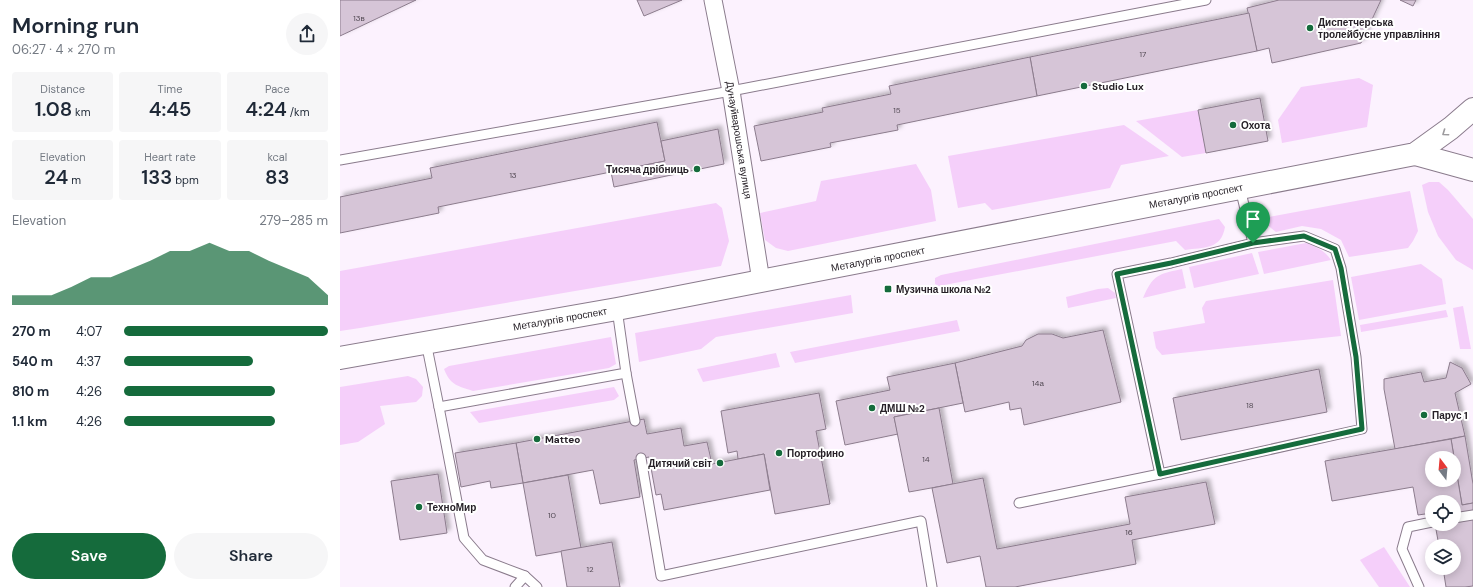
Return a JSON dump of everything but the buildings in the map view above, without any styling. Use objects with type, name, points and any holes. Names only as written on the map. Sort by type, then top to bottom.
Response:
[{"type":"street","name":"Дунауйварошська вулиця","points":[[713,0],[731,91],[761,282]]},
{"type":"street","name":"Металургів проспект","points":[[340,358],[761,282],[1415,154],[1451,128],[1473,109]]},
{"type":"street","name":"Металургів проспект","points":[[1415,154],[1473,170]]},
{"type":"lane","points":[[340,160],[731,91],[1206,0]]},
{"type":"lane","points":[[1240,188],[1253,243]]},
{"type":"lane","points":[[1019,503],[1160,474],[1362,429],[1356,357],[1341,268],[1335,249],[1304,236],[1253,243],[1171,263],[1117,274],[1160,474]]},
{"type":"lane","points":[[617,309],[626,373],[635,421]]},
{"type":"lane","points":[[426,342],[440,407],[464,538],[483,560],[525,576],[537,587]]},
{"type":"lane","points":[[440,407],[626,373]]},
{"type":"lane","points":[[641,458],[661,576],[922,521],[932,587]]},
{"type":"lane","points":[[1461,517],[1473,514]]},
{"type":"lane","points":[[1419,587],[1402,549],[1408,527],[1425,523]]},
{"type":"lane","points":[[515,587],[525,576]]},
{"type":"shaded area","points":[[1359,78],[1373,85],[1367,127],[1282,143],[1278,120],[1301,87]]},
{"type":"shaded area","points":[[1198,110],[1206,153],[1182,157],[1136,121]]},
{"type":"shaded area","points":[[1124,125],[1169,156],[1121,165],[1110,188],[992,210],[985,203],[958,208],[948,156]]},
{"type":"shaded area","points":[[916,164],[931,190],[936,221],[788,251],[776,248],[765,240],[760,213],[816,201],[821,181]]},
{"type":"shaded area","points":[[1429,182],[1439,182],[1448,190],[1473,219],[1473,270],[1456,260],[1438,236],[1428,212],[1422,185]]},
{"type":"shaded area","points":[[1410,191],[1418,231],[1408,248],[1349,257],[1341,240],[1321,229],[1302,226],[1276,232],[1266,224],[1269,217]]},
{"type":"shaded area","points":[[716,203],[722,208],[729,241],[721,266],[340,331],[340,271]]},
{"type":"shaded area","points":[[1219,219],[1225,227],[1223,234],[1216,244],[1211,246],[1185,250],[1176,241],[939,286],[935,284],[935,278],[941,275]]},
{"type":"shaded area","points":[[1306,243],[1314,246],[1326,254],[1331,260],[1264,274],[1258,252]]},
{"type":"shaded area","points":[[1252,253],[1259,274],[1194,288],[1189,267]]},
{"type":"shaded area","points":[[1421,264],[1442,279],[1446,304],[1359,320],[1351,277]]},
{"type":"shaded area","points":[[1182,269],[1186,288],[1143,298],[1150,284],[1157,277],[1167,272]]},
{"type":"shaded area","points":[[1333,280],[1341,336],[1162,355],[1156,348],[1153,332],[1205,323],[1202,308],[1206,301]]},
{"type":"shaded area","points":[[1108,288],[1115,293],[1116,298],[1068,308],[1066,297]]},
{"type":"shaded area","points":[[851,295],[853,313],[716,337],[701,349],[639,362],[635,333]]},
{"type":"shaded area","points":[[1463,306],[1471,349],[1460,349],[1453,308]]},
{"type":"shaded area","points":[[1446,310],[1448,317],[1361,332],[1360,325]]},
{"type":"shaded area","points":[[957,320],[960,331],[795,363],[790,352]]},
{"type":"shaded area","points":[[611,337],[616,364],[609,368],[473,391],[452,382],[444,369],[449,366]]},
{"type":"shaded area","points":[[776,353],[780,367],[703,382],[697,369]]},
{"type":"shaded area","points":[[408,376],[416,379],[423,387],[422,396],[416,402],[380,406],[385,424],[358,442],[340,445],[340,387]]},
{"type":"shaded area","points":[[614,387],[619,396],[614,400],[479,423],[470,412]]},
{"type":"shaded area","points":[[1384,547],[1410,587],[1379,587],[1360,560]]},
{"type":"place","name":"Диспетчерська тролейбусне управління","points":[[1310,28]]},
{"type":"place","name":"Studio Lux","points":[[1084,86]]},
{"type":"place","name":"Охота","points":[[1233,125]]},
{"type":"place","name":"Тисяча дрібниць","points":[[697,169]]},
{"type":"place","name":"Музична школа №2","points":[[888,289]]},
{"type":"place","name":"ДМШ №2","points":[[872,408]]},
{"type":"place","name":"Парус 1","points":[[1424,415]]},
{"type":"place","name":"Matteo","points":[[537,439]]},
{"type":"place","name":"Портофино","points":[[779,453]]},
{"type":"place","name":"Дитячий світ","points":[[720,463]]},
{"type":"place","name":"ТехноМир","points":[[419,507]]},
{"type":"route","points":[[1304,236],[1335,249],[1341,268],[1356,357],[1362,429],[1160,474],[1117,274],[1171,263],[1253,243],[1304,236]]}]
